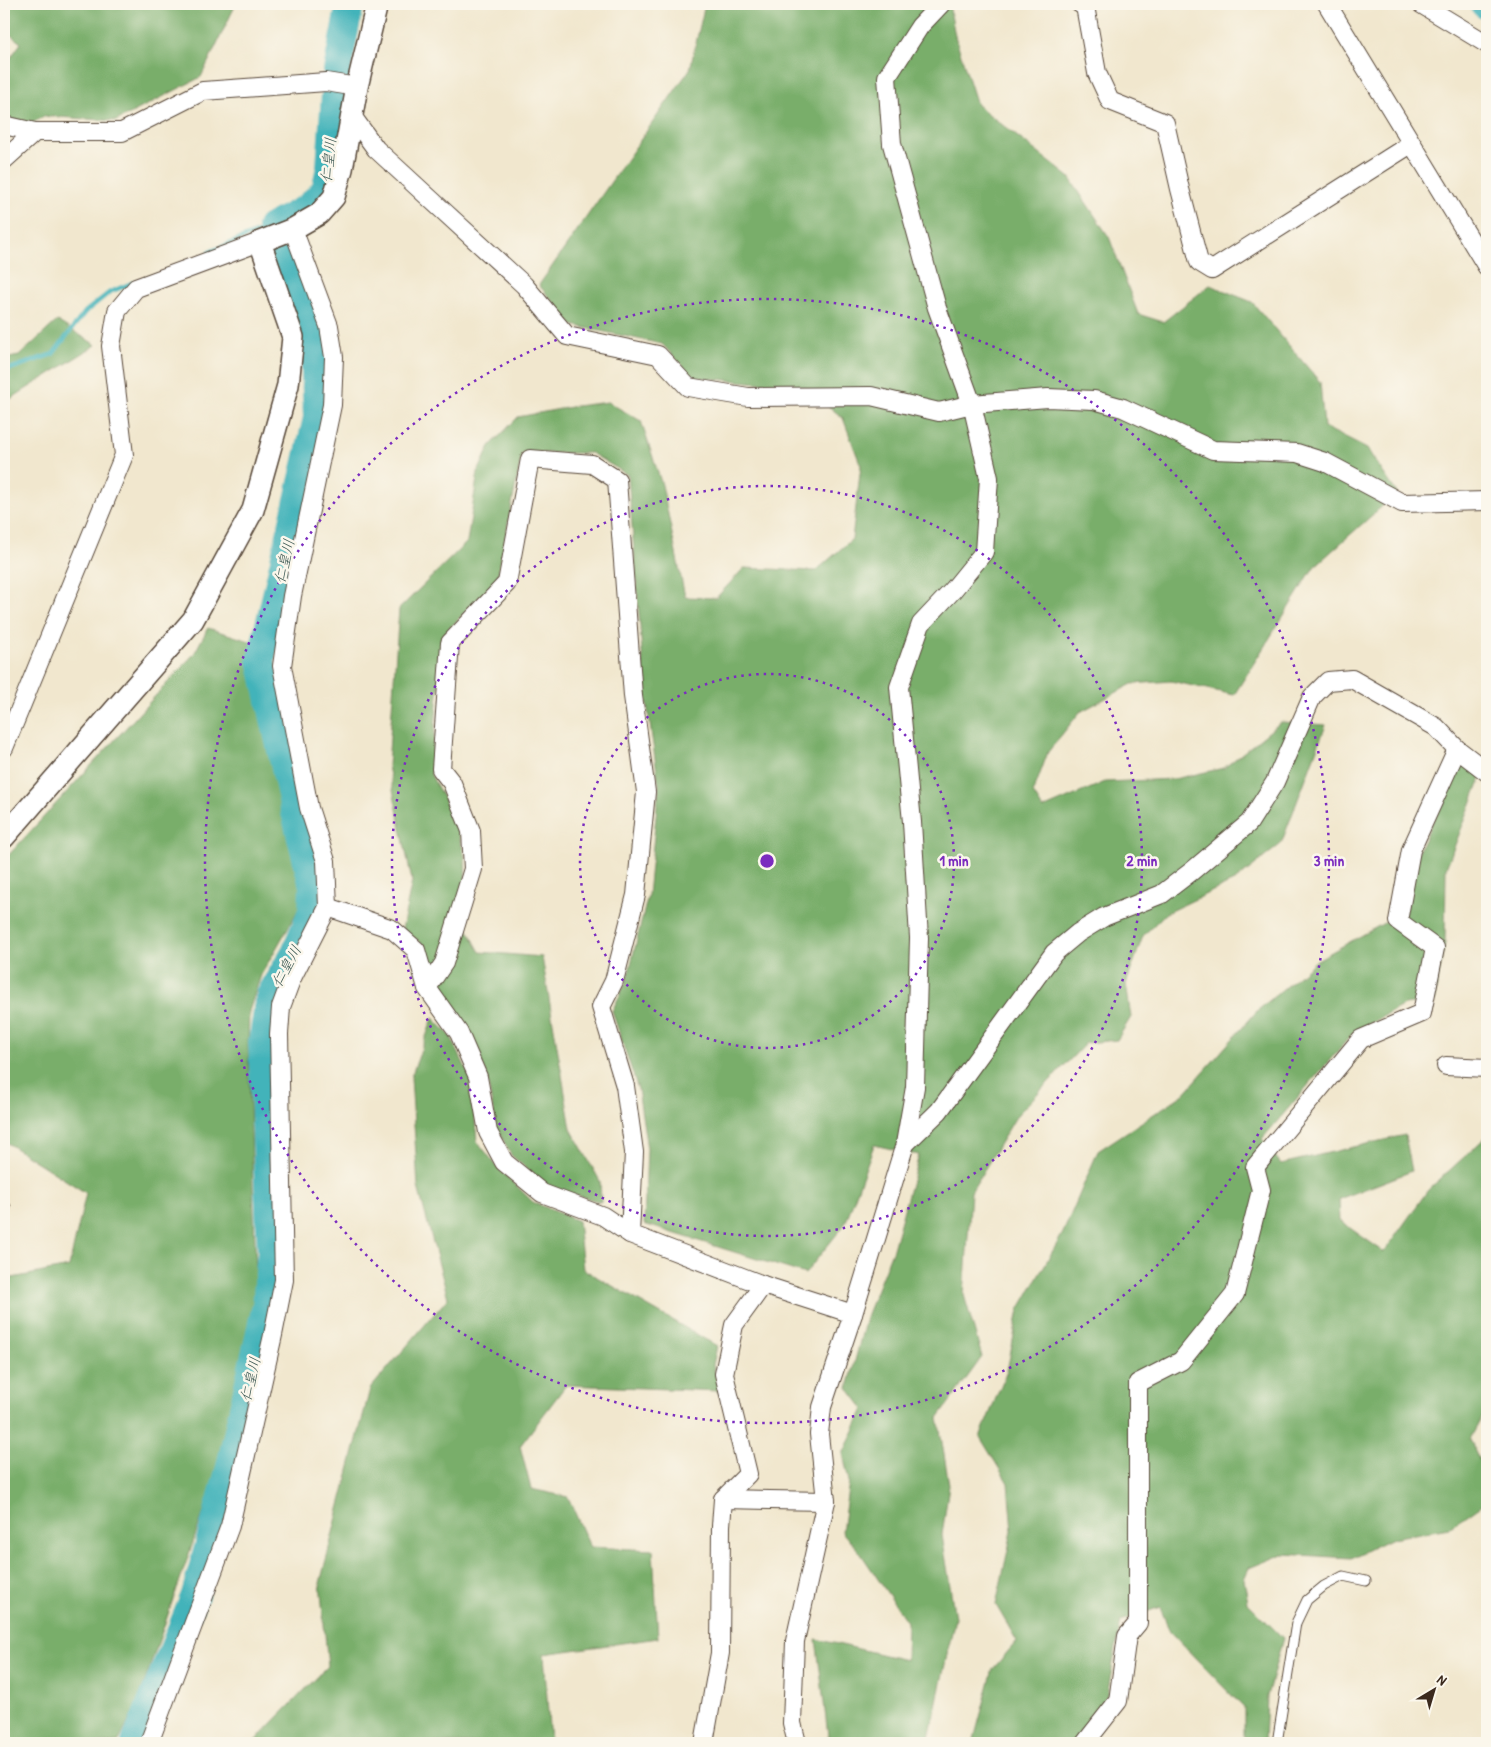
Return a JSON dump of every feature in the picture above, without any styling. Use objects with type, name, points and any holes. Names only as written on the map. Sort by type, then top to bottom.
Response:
[{"type":"street","points":[[4,748],[124,455],[111,346],[117,311],[136,288],[292,229],[319,214],[334,197],[342,169],[357,87],[377,4]]},
{"type":"street","points":[[797,1743],[792,1723],[795,1641],[826,1501],[820,1434],[822,1407],[853,1314],[905,1144],[915,1087],[919,938],[912,822],[899,687],[921,624],[953,590],[984,552],[989,478],[972,404],[937,308],[892,144],[887,77],[920,26],[941,4]]},
{"type":"street","points":[[1080,4],[1085,6],[1097,72],[1110,101],[1165,123],[1199,262],[1212,270],[1411,144]]},
{"type":"street","points":[[1327,4],[1487,268]]},
{"type":"street","points":[[1421,4],[1487,44]]},
{"type":"street","points":[[4,125],[35,132],[122,132],[203,91],[326,82],[357,87]]},
{"type":"street","points":[[352,116],[376,149],[524,285],[567,336],[658,354],[688,386],[748,397],[871,396],[939,412],[972,404],[1048,398],[1094,400],[1123,408],[1213,450],[1297,453],[1325,462],[1402,503],[1487,501]]},
{"type":"street","points":[[4,160],[35,132]]},
{"type":"street","points":[[149,1743],[230,1526],[273,1335],[284,1280],[278,1034],[281,1007],[291,980],[328,908],[326,861],[309,808],[282,666],[292,596],[332,405],[334,357],[329,326],[292,229]]},
{"type":"street","points":[[4,835],[193,620],[253,510],[288,385],[293,337],[260,242]]},
{"type":"street","points":[[427,988],[444,963],[473,869],[471,831],[452,783],[442,769],[450,642],[507,583],[530,459],[592,464],[617,480],[633,696],[646,792],[636,895],[614,981],[601,1007],[625,1086],[634,1152],[630,1234]]},
{"type":"street","points":[[905,1144],[939,1111],[1054,953],[1104,917],[1162,894],[1249,823],[1275,782],[1312,697],[1328,681],[1352,679],[1436,727],[1458,749],[1487,772]]},
{"type":"street","points":[[1085,1743],[1118,1700],[1127,1636],[1138,1623],[1138,1383],[1182,1362],[1235,1294],[1261,1190],[1255,1167],[1361,1039],[1422,1013],[1435,948],[1398,921],[1411,850],[1458,749]]},
{"type":"street","points":[[328,908],[392,929],[416,950],[427,988],[460,1033],[478,1077],[488,1132],[504,1162],[542,1193],[604,1216],[630,1234],[763,1285],[853,1314]]},
{"type":"street","points":[[1446,1066],[1487,1068]]},
{"type":"street","points":[[704,1743],[720,1654],[723,1499],[748,1474],[724,1374],[734,1325],[763,1285]]},
{"type":"street","points":[[723,1499],[826,1501]]},
{"type":"lane","points":[[1277,1743],[1296,1623],[1307,1600],[1324,1586],[1342,1576],[1366,1581]]},
{"type":"green space","points":[[4,4],[236,4],[201,77],[116,121],[44,116],[4,141],[4,67],[21,43],[4,30]]},
{"type":"green space","points":[[705,4],[949,4],[955,36],[977,105],[1069,177],[1109,237],[1138,314],[1163,322],[1210,285],[1252,302],[1320,382],[1324,427],[1367,449],[1397,493],[1314,567],[1234,695],[1171,681],[1132,684],[1080,712],[1048,752],[1033,793],[1043,809],[1105,782],[1174,779],[1224,768],[1281,722],[1326,725],[1281,844],[1236,880],[1166,913],[1143,936],[1126,984],[1131,1017],[1117,1040],[1086,1043],[1017,1115],[971,1192],[964,1295],[982,1357],[938,1418],[949,1485],[942,1535],[955,1618],[928,1743],[829,1743],[816,1639],[906,1660],[907,1622],[859,1551],[842,1532],[849,1481],[843,1454],[864,1409],[848,1388],[867,1314],[893,1249],[919,1155],[874,1145],[845,1224],[805,1274],[644,1224],[647,1149],[638,1089],[612,1011],[627,980],[648,895],[659,786],[645,690],[628,475],[591,453],[522,453],[497,579],[443,635],[431,775],[455,820],[465,857],[467,928],[480,952],[542,957],[571,1129],[600,1181],[601,1202],[548,1187],[511,1155],[496,1126],[486,1073],[467,1029],[438,989],[424,945],[402,929],[412,881],[388,766],[399,609],[467,542],[478,472],[490,446],[518,417],[608,402],[641,421],[662,485],[685,597],[716,598],[744,568],[816,571],[852,539],[861,466],[843,418],[805,387],[693,377],[662,344],[572,325],[539,285],[690,69]]},
{"type":"green space","points":[[57,321],[96,345],[4,403],[4,359],[19,356]]},
{"type":"green space","points":[[208,628],[253,642],[305,898],[261,975],[249,1011],[248,1047],[257,1302],[216,1476],[136,1707],[118,1743],[4,1743],[4,1283],[7,1279],[69,1267],[86,1193],[4,1141],[4,860],[194,654]]},
{"type":"green space","points":[[1464,757],[1481,778],[1446,868],[1445,943],[1434,1002],[1404,1005],[1353,1033],[1262,1139],[1281,1164],[1405,1135],[1412,1171],[1339,1199],[1340,1221],[1384,1252],[1428,1190],[1487,1136],[1487,1408],[1470,1439],[1487,1478],[1487,1501],[1449,1528],[1392,1538],[1351,1558],[1283,1554],[1249,1568],[1244,1579],[1248,1603],[1283,1638],[1267,1696],[1265,1743],[1244,1743],[1244,1708],[1170,1632],[1160,1607],[1121,1621],[1107,1695],[1077,1743],[973,1743],[993,1669],[1017,1641],[996,1605],[1012,1531],[1008,1483],[980,1437],[1007,1371],[1019,1310],[1063,1233],[1098,1151],[1184,1094],[1257,1011],[1317,960],[1386,922],[1401,929],[1418,852]]},
{"type":"green space","points":[[433,1018],[450,1035],[471,1079],[477,1141],[499,1169],[533,1202],[578,1221],[583,1269],[717,1346],[713,1365],[720,1391],[566,1385],[520,1446],[531,1489],[568,1497],[590,1547],[653,1550],[658,1638],[544,1654],[550,1742],[552,1743],[253,1743],[328,1666],[320,1583],[370,1389],[448,1298],[418,1187],[411,1077]]},
{"type":"waterway","name":"仁皇川","points":[[337,71],[350,4]]},
{"type":"waterway","name":"仁皇川","points":[[271,227],[308,207],[325,190],[330,168],[335,95]]},
{"type":"waterway","points":[[209,252],[260,231]]},
{"type":"waterway","name":"仁皇川","points":[[135,1743],[195,1595],[229,1471],[266,1305],[271,1252],[262,1042],[270,995],[295,952],[312,911],[313,886],[261,660],[317,418],[314,342],[281,247]]},
{"type":"waterway","points":[[4,371],[53,354],[85,312],[110,292],[132,283]]}]
